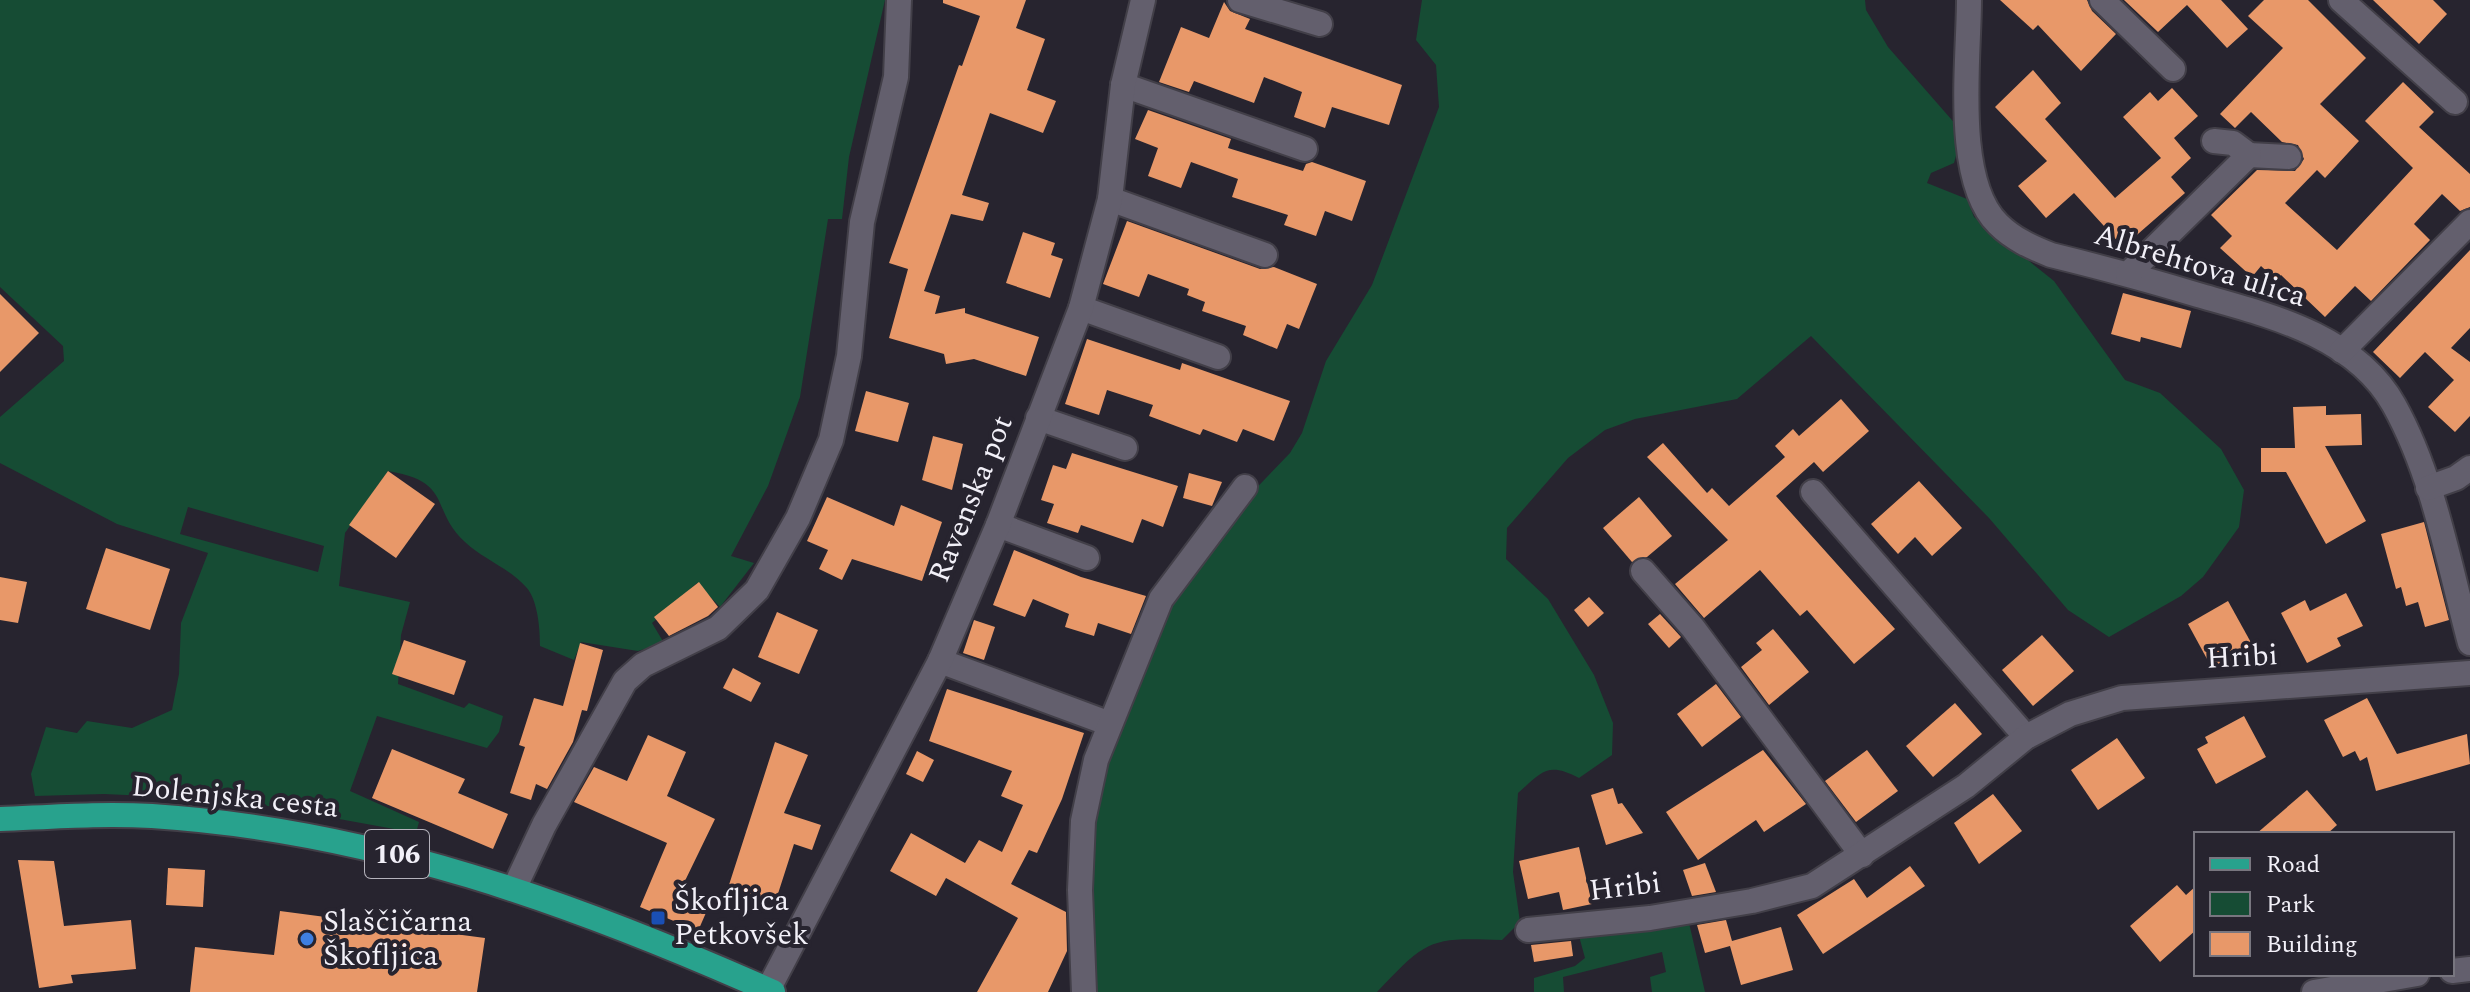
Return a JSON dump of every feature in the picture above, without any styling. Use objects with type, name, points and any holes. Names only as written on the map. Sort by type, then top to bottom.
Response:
[{"type":"main road","name":"Dolenjska cesta","points":[[0,819],[149,816],[271,828],[368,846],[514,889],[672,946],[770,991]]},
{"type":"street","points":[[514,889],[544,825],[625,681],[643,665],[718,628],[757,590],[798,518],[831,440],[849,356],[862,222],[896,77],[899,0]]},
{"type":"street","name":"Ravenska pot","points":[[770,991],[940,661],[998,525],[1081,308],[1110,199],[1123,85],[1143,0]]},
{"type":"street","points":[[1240,0],[1320,24]]},
{"type":"street","name":"Albrehtova ulica","points":[[1969,0],[1969,151],[1980,196],[1996,222],[2026,245],[2051,255],[2281,317],[2342,351],[2394,403],[2428,488],[2470,643]]},
{"type":"street","points":[[2102,0],[2173,69]]},
{"type":"street","points":[[2341,0],[2455,102]]},
{"type":"street","points":[[1123,85],[1305,149]]},
{"type":"street","points":[[2214,141],[2233,143],[2249,155],[2289,157]]},
{"type":"street","points":[[2128,274],[2249,155]]},
{"type":"street","points":[[1110,199],[1265,255]]},
{"type":"street","points":[[2342,351],[2470,222]]},
{"type":"street","points":[[1081,308],[1218,357]]},
{"type":"street","points":[[1038,418],[1125,448]]},
{"type":"street","points":[[2428,488],[2456,478],[2470,468]]},
{"type":"street","points":[[1084,992],[1080,890],[1083,821],[1096,760],[1161,599],[1245,487]]},
{"type":"street","points":[[1813,492],[2026,737]]},
{"type":"street","points":[[998,525],[1087,558]]},
{"type":"street","points":[[1643,571],[1693,628],[1862,855]]},
{"type":"street","points":[[940,661],[1110,724]]},
{"type":"street","name":"Hribi","points":[[1528,930],[1650,918],[1752,901],[1812,886],[1966,786],[2026,737],[2070,714],[2122,698],[2470,673]]},
{"type":"street","points":[[2314,992],[2406,976]]},
{"type":"green space","points":[[0,0],[885,0],[849,157],[842,219],[828,219],[800,397],[768,486],[731,556],[754,563],[720,607],[697,583],[652,623],[664,643],[638,651],[581,642],[574,660],[540,646],[538,615],[526,587],[465,542],[447,519],[438,498],[423,482],[388,471],[345,533],[339,586],[410,602],[401,635],[398,684],[464,708],[469,703],[503,716],[499,732],[487,748],[377,716],[350,791],[419,822],[416,833],[235,800],[104,794],[35,796],[31,774],[46,727],[77,733],[87,721],[132,728],[172,710],[179,674],[181,623],[208,553],[117,524],[0,463],[0,417],[64,361],[63,346],[0,287]],"holes":[[[188,507],[324,546],[318,572],[180,534]]]},
{"type":"green space","points":[[1422,0],[1865,0],[1866,10],[1888,47],[1958,127],[1959,145],[1954,163],[1931,173],[1927,183],[1967,199],[1974,217],[2054,281],[2125,380],[2160,393],[2221,449],[2244,490],[2239,527],[2203,577],[2181,596],[2109,637],[2068,610],[1989,518],[1811,336],[1737,399],[1635,419],[1605,430],[1568,458],[1507,528],[1506,559],[1548,599],[1594,675],[1613,723],[1612,755],[1579,778],[1559,770],[1546,771],[1518,793],[1513,872],[1520,922],[1502,940],[1459,939],[1431,945],[1408,961],[1377,992],[1089,992],[1087,812],[1172,596],[1217,529],[1290,453],[1302,433],[1326,361],[1372,285],[1439,107],[1436,65],[1416,40]]},
{"type":"green space","points":[[1689,923],[1705,992],[1652,992],[1650,977],[1666,972],[1662,952],[1563,977],[1564,992],[1534,992],[1534,978],[1575,966],[1585,958],[1579,936]]},
{"type":"building","points":[[943,0],[1026,0],[1016,28],[1045,39],[1027,90],[1056,101],[1043,133],[990,113],[962,195],[989,203],[983,221],[951,214],[924,291],[940,296],[935,314],[965,308],[965,313],[1039,337],[1026,376],[974,359],[946,364],[944,354],[889,338],[908,269],[889,263],[959,65],[962,66],[980,16],[943,3]]},
{"type":"building","points":[[2000,0],[2087,0],[2092,11],[2116,34],[2081,71],[2038,25],[2033,30]]},
{"type":"building","points":[[2124,0],[2221,0],[2248,29],[2227,48],[2187,5],[2158,32]]},
{"type":"building","points":[[2264,0],[2308,0],[2366,58],[2320,104],[2359,141],[2325,178],[2317,170],[2285,203],[2337,250],[2413,168],[2365,121],[2403,82],[2434,112],[2419,127],[2470,174],[2470,207],[2460,211],[2442,194],[2414,224],[2430,240],[2371,301],[2355,286],[2325,317],[2281,275],[2276,280],[2261,266],[2252,277],[2220,248],[2232,236],[2211,215],[2257,170],[2295,171],[2304,159],[2298,145],[2282,142],[2251,112],[2235,128],[2220,114],[2283,48],[2248,16]]},
{"type":"building","points":[[2373,0],[2433,0],[2447,14],[2419,44]]},
{"type":"building","points":[[1224,2],[1230,11],[1250,19],[1245,29],[1402,85],[1389,125],[1332,107],[1325,128],[1294,117],[1302,92],[1264,77],[1254,103],[1194,81],[1189,92],[1159,82],[1181,27],[1209,38]]},
{"type":"building","points":[[2033,70],[2061,103],[2045,119],[2115,198],[2161,158],[2123,117],[2150,92],[2158,101],[2172,88],[2198,116],[2174,138],[2191,158],[2171,177],[2185,193],[2123,247],[2074,193],[2046,218],[2018,186],[2047,161],[1995,107]]},
{"type":"building","points":[[1148,110],[1231,139],[1228,148],[1303,171],[1306,164],[1312,162],[1366,181],[1352,221],[1325,211],[1316,236],[1284,225],[1288,215],[1232,197],[1238,179],[1191,162],[1181,188],[1148,176],[1158,148],[1135,139]]},
{"type":"building","points":[[1127,221],[1260,269],[1274,267],[1317,284],[1299,329],[1287,324],[1277,349],[1243,335],[1246,326],[1202,311],[1205,302],[1187,295],[1189,289],[1148,274],[1139,297],[1103,284]]},
{"type":"building","points":[[1023,232],[1055,243],[1051,255],[1063,259],[1050,298],[1006,283]]},
{"type":"building","points":[[2470,250],[2470,328],[2451,348],[2470,362],[2470,416],[2455,432],[2428,407],[2454,380],[2425,352],[2400,378],[2373,352]]},
{"type":"building","points":[[2123,293],[2191,311],[2181,348],[2141,337],[2140,342],[2111,334]]},
{"type":"building","points":[[0,294],[39,333],[0,372]]},
{"type":"building","points":[[1087,339],[1180,370],[1182,363],[1290,401],[1274,441],[1243,429],[1237,442],[1203,429],[1200,435],[1149,416],[1153,405],[1107,390],[1099,415],[1065,404]]},
{"type":"building","points":[[866,391],[909,403],[898,442],[855,431]]},
{"type":"building","points":[[1841,399],[1869,431],[1823,472],[1814,462],[1776,496],[1895,629],[1854,664],[1807,610],[1800,616],[1760,570],[1704,618],[1675,584],[1728,540],[1647,457],[1663,443],[1707,493],[1712,488],[1729,506],[1785,457],[1775,446],[1793,429],[1799,436]]},
{"type":"building","points":[[2326,406],[2326,415],[2361,414],[2362,445],[2325,446],[2366,521],[2326,544],[2286,472],[2261,472],[2261,448],[2295,448],[2293,407]]},
{"type":"building","points":[[933,436],[963,444],[952,490],[922,480]]},
{"type":"building","points":[[1072,453],[1178,486],[1163,527],[1142,519],[1133,543],[1081,525],[1078,533],[1047,523],[1054,504],[1041,500],[1053,465],[1066,469]]},
{"type":"building","points":[[388,471],[435,504],[396,558],[349,525]]},
{"type":"building","points":[[1189,473],[1222,482],[1212,506],[1183,498]]},
{"type":"building","points":[[1919,481],[1962,528],[1932,556],[1915,537],[1898,554],[1871,524]]},
{"type":"building","points":[[827,497],[894,526],[901,505],[942,522],[922,581],[852,559],[842,580],[819,569],[828,550],[807,541]]},
{"type":"building","points":[[1639,497],[1672,536],[1647,557],[1632,562],[1603,528]]},
{"type":"building","points":[[2424,522],[2449,620],[2425,627],[2418,602],[2406,606],[2401,587],[2396,589],[2381,534]]},
{"type":"building","points":[[106,548],[170,569],[150,630],[86,609]]},
{"type":"building","points":[[1014,550],[1081,577],[1146,596],[1131,634],[1098,623],[1094,636],[1065,627],[1069,614],[1033,599],[1025,617],[993,605]]},
{"type":"building","points":[[0,577],[27,582],[18,623],[0,620]]},
{"type":"building","points":[[699,582],[718,607],[708,616],[669,636],[654,617]]},
{"type":"building","points":[[2346,593],[2363,626],[2337,638],[2341,646],[2307,663],[2281,613],[2305,600],[2310,611]]},
{"type":"building","points":[[1589,597],[1604,613],[1588,627],[1574,610]]},
{"type":"building","points":[[2228,601],[2254,648],[2213,670],[2188,624]]},
{"type":"building","points":[[777,612],[818,630],[799,674],[758,657]]},
{"type":"building","points":[[1660,614],[1681,637],[1669,648],[1648,624]]},
{"type":"building","points":[[974,620],[995,627],[984,660],[963,653]]},
{"type":"building","points":[[1773,629],[1809,672],[1769,705],[1741,667],[1762,650],[1756,643]]},
{"type":"building","points":[[2042,635],[2074,671],[2033,706],[2002,670]]},
{"type":"building","points":[[404,640],[466,661],[454,695],[392,674]]},
{"type":"building","points":[[580,643],[603,650],[587,711],[582,710],[573,742],[547,789],[536,784],[531,800],[510,793],[525,747],[519,745],[534,698],[563,706]]},
{"type":"building","points":[[733,668],[761,683],[751,702],[723,688]]},
{"type":"building","points":[[1716,684],[1741,717],[1702,747],[1677,714]]},
{"type":"building","points":[[947,689],[1084,733],[1062,799],[1037,853],[1029,850],[1011,884],[1066,912],[1067,951],[1048,992],[977,992],[1018,918],[946,878],[936,896],[890,871],[911,833],[965,863],[979,840],[1002,852],[1023,805],[1001,796],[1012,771],[929,741]]},
{"type":"building","points":[[2367,698],[2397,754],[2467,734],[2470,764],[2376,791],[2367,757],[2360,761],[2355,751],[2343,757],[2324,720]]},
{"type":"building","points":[[1955,703],[1982,734],[1933,777],[1906,746]]},
{"type":"building","points":[[2244,716],[2266,757],[2216,784],[2197,749],[2208,743],[2205,737]]},
{"type":"building","points":[[648,735],[686,752],[667,796],[715,819],[682,887],[712,899],[698,931],[640,907],[667,843],[574,802],[594,767],[627,781]]},
{"type":"building","points":[[2117,738],[2145,778],[2098,810],[2071,770]]},
{"type":"building","points":[[775,742],[808,755],[784,813],[821,825],[812,850],[794,844],[775,903],[728,888]]},
{"type":"building","points":[[392,749],[465,779],[458,793],[508,814],[493,849],[372,798]]},
{"type":"building","points":[[1763,750],[1806,804],[1764,832],[1756,820],[1698,860],[1666,812]]},
{"type":"building","points":[[1867,750],[1898,791],[1856,822],[1825,781]]},
{"type":"building","points":[[917,751],[934,760],[923,782],[906,774]]},
{"type":"building","points":[[1613,788],[1618,804],[1622,803],[1643,833],[1606,845],[1591,795]]},
{"type":"building","points":[[2307,790],[2337,825],[2329,832],[2258,832]]},
{"type":"building","points":[[1993,794],[2022,831],[1979,864],[1954,823]]},
{"type":"building","points":[[1579,847],[1592,904],[1563,910],[1559,892],[1528,899],[1519,861]]},
{"type":"building","points":[[18,860],[54,861],[64,926],[131,920],[136,969],[71,975],[73,983],[39,988]]},
{"type":"building","points":[[1705,863],[1716,892],[1692,896],[1683,870]]},
{"type":"building","points":[[1910,866],[1925,886],[1823,954],[1797,915],[1854,879],[1867,898]]},
{"type":"building","points":[[168,868],[205,870],[203,907],[166,905]]},
{"type":"building","points":[[2177,885],[2186,895],[2194,888],[2194,932],[2160,962],[2130,926]]},
{"type":"building","points":[[280,911],[485,938],[477,992],[190,992],[195,947],[274,955]]},
{"type":"building","points":[[1726,920],[1732,941],[1781,927],[1793,970],[1741,985],[1730,946],[1705,953],[1697,925]]},
{"type":"building","points":[[1571,941],[1573,956],[1534,962],[1531,945]]},
{"type":"place","name":"Škofljica Petkovšek","points":[[658,918]]},
{"type":"place","name":"Slaščičarna Škofljica","points":[[307,939]]}]
